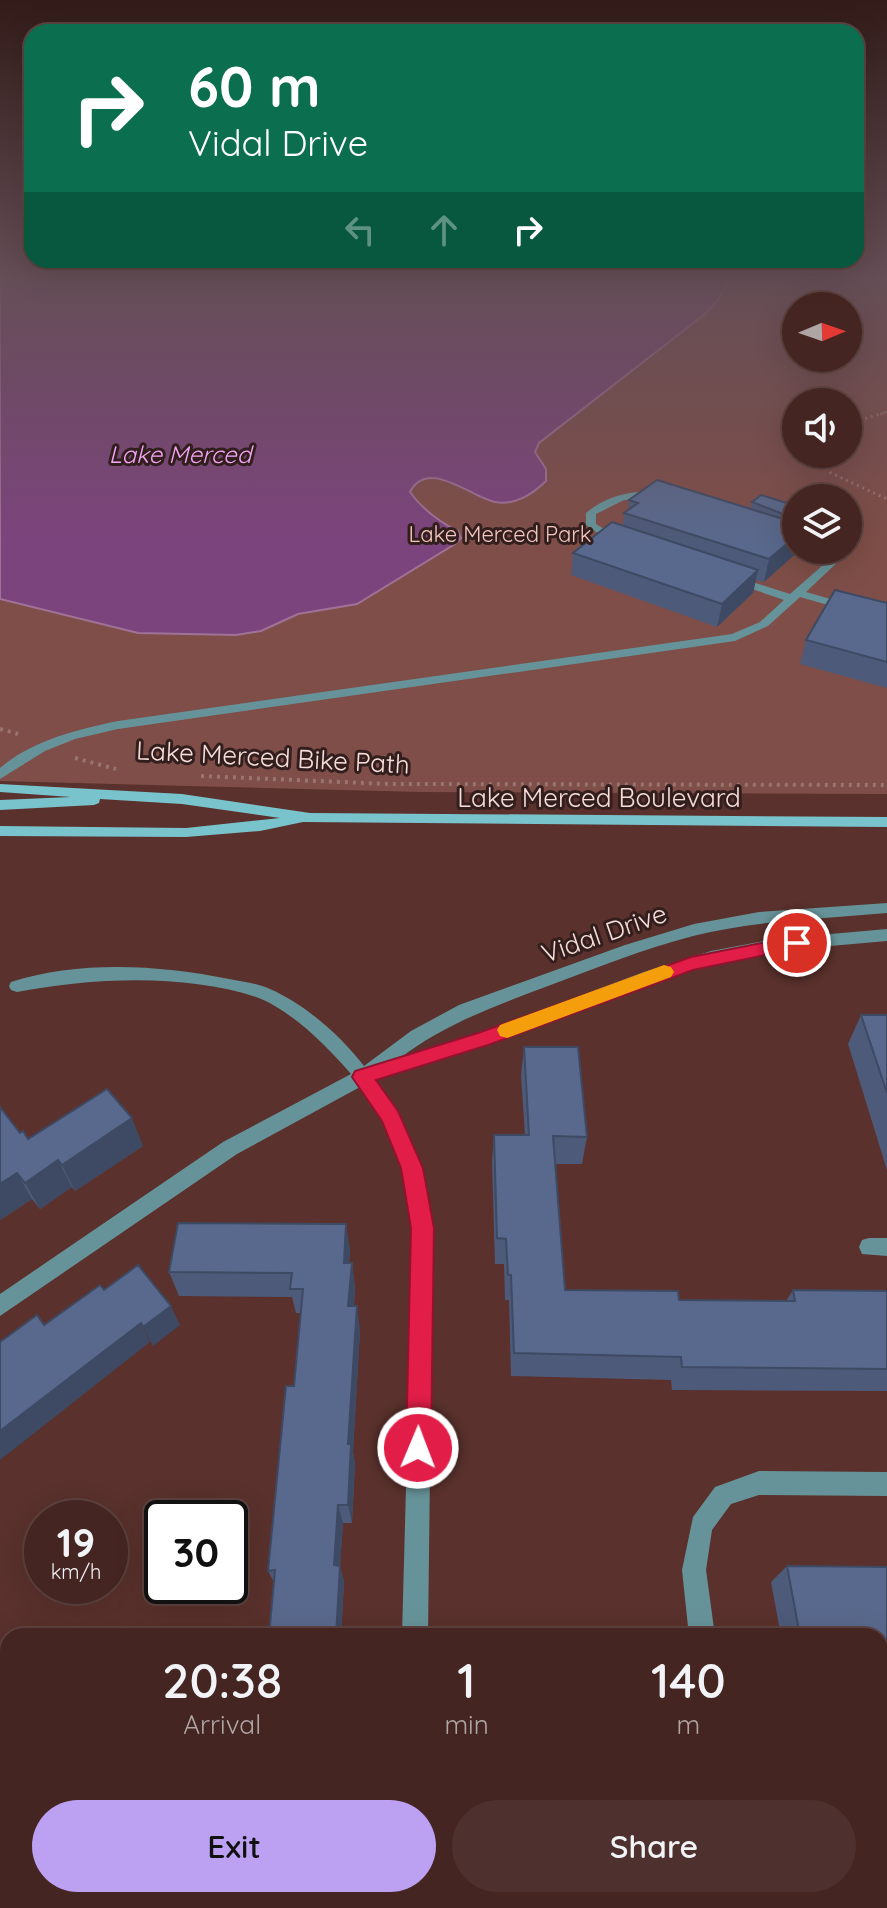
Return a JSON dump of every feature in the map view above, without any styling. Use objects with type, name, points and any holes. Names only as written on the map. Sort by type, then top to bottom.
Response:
[{"type":"main road","name":"Lake Merced Boulevard","points":[[0,788],[197,800],[310,818],[887,822]]},
{"type":"main road","points":[[0,805],[52,804],[117,797]]},
{"type":"main road","name":"Lake Merced Boulevard","points":[[0,831],[187,833],[264,827],[310,818]]},
{"type":"street","points":[[635,547],[606,537],[591,525],[591,513],[609,500],[627,495],[652,495],[667,500]]},
{"type":"street","points":[[0,775],[26,754],[46,745],[118,725],[735,637],[755,630],[830,564]]},
{"type":"street","points":[[721,575],[887,619]]},
{"type":"street","name":"Vidal Drive","points":[[0,1306],[230,1148],[362,1077],[417,1036],[465,1010],[631,949],[694,930],[759,918],[887,908]]},
{"type":"street","name":"Vidal Drive","points":[[362,1077],[482,1040],[650,976],[711,957],[774,945],[887,935]]},
{"type":"street","points":[[17,986],[56,977],[148,975],[206,980],[263,993],[314,1025],[362,1077],[391,1117],[412,1168],[423,1228],[415,1628]]},
{"type":"street","points":[[701,1628],[694,1570],[701,1525],[723,1495],[759,1483],[887,1484]]},
{"type":"path","points":[[862,420],[887,412]]},
{"type":"path","points":[[827,468],[831,473],[887,499]]},
{"type":"path","name":"Lake Merced Bike Path","points":[[0,729],[82,761],[128,771]]},
{"type":"path","name":"Lake Merced Bike Path","points":[[197,775],[389,784],[887,785]]},
{"type":"green space","name":"Lake Merced Park","points":[[0,364],[782,364],[782,372],[862,372],[862,364],[887,364],[887,794],[421,792],[0,781]]},
{"type":"water","name":"Lake Merced","points":[[0,364],[641,364],[539,443],[535,452],[546,469],[546,481],[523,498],[495,502],[451,482],[428,478],[418,482],[410,492],[432,514],[458,531],[461,538],[357,604],[298,614],[261,631],[236,635],[138,633],[0,599]]},
{"type":"building","points":[[657,480],[782,519],[782,548],[769,559],[624,513],[638,503],[629,500]]},
{"type":"building","points":[[761,495],[782,502],[782,514],[752,502]]},
{"type":"building","points":[[612,522],[758,570],[722,604],[573,553]]},
{"type":"building","points":[[835,590],[887,603],[887,662],[806,640]]},
{"type":"building","points":[[861,1015],[887,1015],[887,1093]]},
{"type":"building","points":[[524,1047],[578,1047],[587,1137],[553,1136],[565,1290],[678,1291],[679,1300],[795,1301],[793,1290],[887,1291],[887,1369],[682,1367],[681,1357],[514,1353],[511,1275],[508,1275],[506,1239],[497,1238],[494,1135],[529,1135]]},
{"type":"building","points":[[107,1089],[132,1118],[62,1165],[58,1160],[25,1183],[17,1173],[0,1184],[0,1107],[28,1139]]},
{"type":"building","points":[[178,1223],[346,1224],[344,1263],[352,1263],[348,1306],[357,1306],[348,1444],[351,1444],[348,1505],[338,1505],[334,1565],[340,1566],[336,1628],[270,1628],[275,1570],[268,1571],[286,1386],[294,1386],[303,1289],[290,1289],[292,1273],[169,1272]]},
{"type":"building","points":[[138,1265],[171,1306],[143,1327],[141,1323],[0,1431],[0,1342],[37,1315],[44,1325],[100,1285],[104,1290]]},
{"type":"building","points":[[787,1566],[887,1567],[887,1628],[799,1628]]},
{"type":"slow traffic","points":[[507,1030],[664,972]]},
{"type":"route","points":[[418,1448],[423,1228],[412,1168],[391,1117],[362,1077],[482,1040],[691,963],[797,943]]}]
